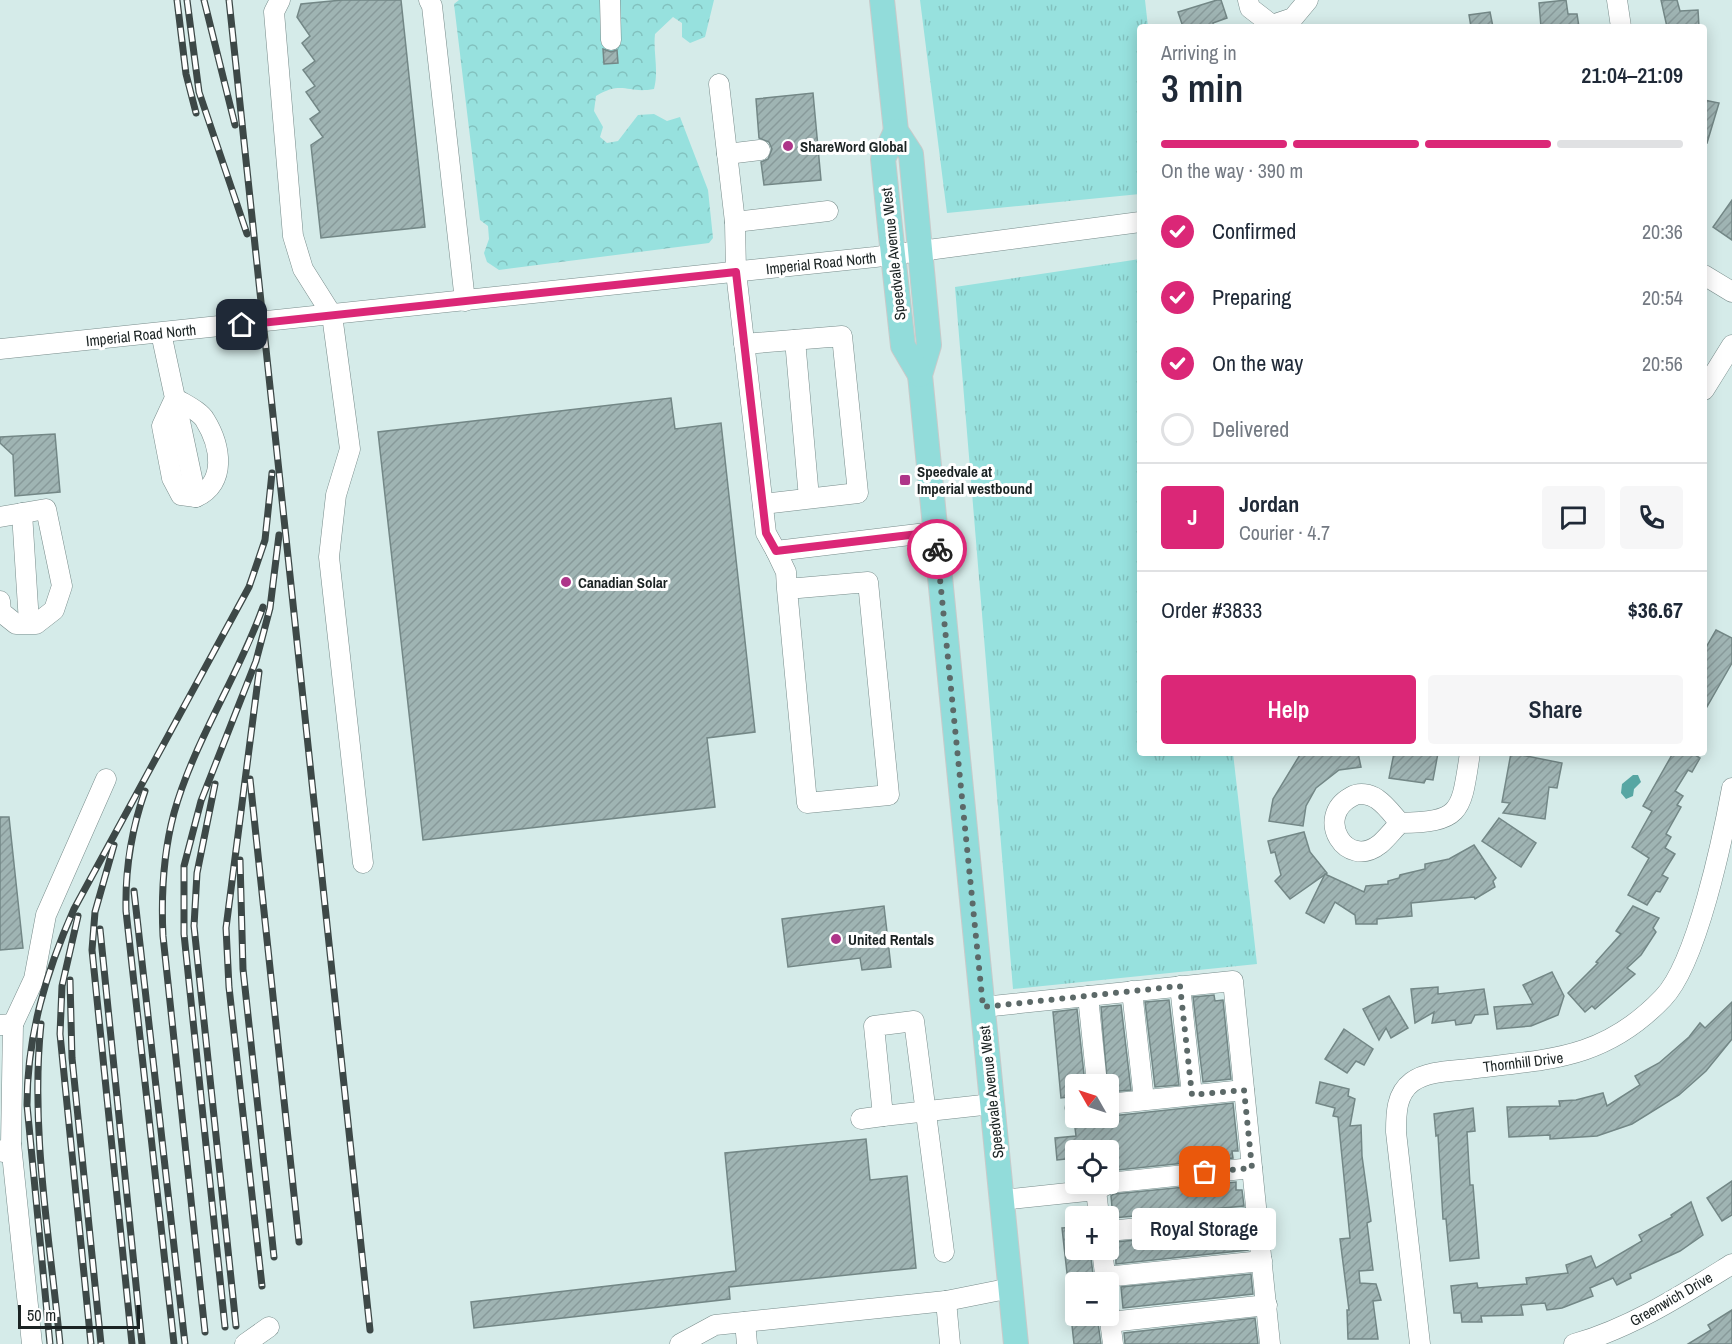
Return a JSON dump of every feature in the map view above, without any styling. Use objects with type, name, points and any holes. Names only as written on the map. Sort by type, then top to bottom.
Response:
[{"type":"main road","name":"Speedvale Avenue West","points":[[882,0],[896,131],[911,154],[929,345],[920,375],[1016,1344]]},
{"type":"main road","name":"Speedvale Avenue West","points":[[896,131],[883,159],[903,345],[920,375]]},
{"type":"street","points":[[280,0],[274,12],[293,236],[303,269],[332,315],[350,449],[336,495],[329,557],[363,863]]},
{"type":"street","points":[[429,0],[432,6],[465,301]]},
{"type":"street","points":[[610,0],[611,40]]},
{"type":"street","points":[[1248,0],[1250,8],[1271,24]]},
{"type":"street","points":[[1275,24],[1293,18],[1308,0]]},
{"type":"street","points":[[1617,0],[1621,24]]},
{"type":"street","points":[[719,84],[735,222],[736,272],[766,533],[786,572],[787,589],[807,803],[889,795],[868,582],[787,589]]},
{"type":"street","points":[[727,154],[760,150]]},
{"type":"street","points":[[735,222],[828,211]]},
{"type":"street","name":"Imperial Road North","points":[[0,349],[893,255],[1137,222]]},
{"type":"street","points":[[1707,277],[1732,292]]},
{"type":"street","points":[[161,333],[176,398],[162,426],[172,478],[181,495],[196,497],[213,486],[219,467],[214,441],[205,418],[176,398]]},
{"type":"street","points":[[744,344],[842,336],[858,493],[763,504]]},
{"type":"street","points":[[795,340],[809,498]]},
{"type":"street","points":[[1707,385],[1732,345]]},
{"type":"street","points":[[0,517],[46,509],[62,586],[54,610],[36,624],[16,624],[1,612],[0,602]]},
{"type":"street","points":[[22,513],[29,623]]},
{"type":"street","points":[[776,551],[935,532]]},
{"type":"street","points":[[1400,824],[1431,822],[1450,816],[1462,800],[1469,756]]},
{"type":"street","points":[[32,1344],[6,1149],[7,1025],[34,979],[46,915],[106,779]]},
{"type":"street","name":"Thornhill Drive","points":[[1420,1344],[1396,1132],[1396,1105],[1412,1082],[1437,1072],[1565,1058],[1598,1046],[1629,1028],[1665,996],[1687,957],[1727,847],[1732,788]]},
{"type":"street","points":[[983,1007],[1233,981],[1270,1344]]},
{"type":"street","points":[[1180,986],[1192,1095]]},
{"type":"street","points":[[1132,991],[1144,1100]]},
{"type":"street","points":[[1088,996],[1096,1074]]},
{"type":"street","points":[[883,1116],[874,1026],[914,1022],[944,1252]]},
{"type":"street","points":[[1119,1103],[1244,1090]]},
{"type":"street","points":[[861,1119],[925,1109],[992,1104]]},
{"type":"street","points":[[1119,1184],[1252,1168]]},
{"type":"street","points":[[1002,1200],[1065,1191]]},
{"type":"street","points":[[1119,1230],[1257,1217]]},
{"type":"street","points":[[1119,1278],[1262,1261]]},
{"type":"street","name":"Greenwich Drive","points":[[1574,1344],[1604,1336],[1732,1264]]},
{"type":"street","points":[[680,1344],[715,1325],[946,1301],[1011,1288]]},
{"type":"street","points":[[946,1301],[950,1344]]},
{"type":"street","points":[[1119,1312],[1267,1305]]},
{"type":"street","points":[[745,1322],[747,1344]]},
{"type":"street","points":[[1111,1326],[1113,1344]]},
{"type":"street","points":[[245,1344],[269,1327]]},
{"type":"green space","points":[[459,0],[714,0],[705,37],[690,43],[682,37],[682,23],[673,17],[655,34],[654,89],[619,88],[605,91],[596,96],[594,111],[603,127],[600,137],[607,143],[618,141],[638,115],[654,114],[667,121],[680,117],[708,190],[713,238],[709,243],[499,270],[487,262],[484,253],[489,239],[488,226],[480,220],[454,4]]},
{"type":"green space","points":[[920,0],[1145,0],[1148,24],[1137,24],[1137,194],[947,213]]},
{"type":"green space","points":[[1137,259],[1137,756],[1233,756],[1257,964],[1013,989],[955,287]]},
{"type":"shaded area","points":[[1633,775],[1638,775],[1641,782],[1634,789],[1633,796],[1626,799],[1621,793],[1622,784]]},
{"type":"building","points":[[342,0],[401,0],[425,227],[321,238],[311,145],[323,137],[310,119],[320,112],[306,92],[315,86],[303,70],[315,61],[302,43],[310,36],[297,17],[301,4]]},
{"type":"building","points":[[1221,0],[1227,18],[1213,24],[1182,24],[1178,12]]},
{"type":"building","points":[[1566,0],[1568,14],[1577,14],[1579,24],[1541,24],[1539,3]]},
{"type":"building","points":[[1661,0],[1677,0],[1680,11],[1698,10],[1699,24],[1666,24]]},
{"type":"building","points":[[1490,12],[1492,24],[1470,24],[1469,15]]},
{"type":"building","points":[[603,49],[611,52],[617,50],[618,63],[604,64]]},
{"type":"building","points":[[813,93],[821,180],[764,185],[761,162],[768,159],[772,149],[769,142],[759,138],[756,99]]},
{"type":"building","points":[[1707,101],[1719,103],[1707,143]]},
{"type":"building","points":[[1732,200],[1732,240],[1713,227]]},
{"type":"building","name":"Canadian Solar","points":[[671,398],[675,429],[721,423],[755,732],[707,738],[715,807],[423,840],[378,432]]},
{"type":"building","points":[[55,434],[60,492],[15,496],[13,455],[0,443],[0,437]]},
{"type":"building","points":[[1716,630],[1732,638],[1732,663],[1707,707],[1707,646]]},
{"type":"building","points":[[1299,756],[1359,756],[1361,767],[1339,770],[1316,788],[1306,806],[1303,826],[1269,821],[1273,799]]},
{"type":"building","points":[[1393,756],[1437,756],[1433,780],[1426,779],[1424,783],[1389,778]]},
{"type":"building","points":[[1510,756],[1526,756],[1562,763],[1557,788],[1549,787],[1545,819],[1503,813],[1510,803],[1502,802]]},
{"type":"building","points":[[1671,756],[1700,758],[1692,772],[1688,770],[1675,791],[1683,796],[1677,805],[1681,807],[1666,834],[1671,837],[1665,848],[1675,854],[1662,875],[1668,878],[1660,892],[1656,891],[1647,905],[1628,895],[1649,858],[1632,847],[1652,811],[1643,806]]},
{"type":"building","points":[[0,817],[9,817],[23,948],[0,950]]},
{"type":"building","points":[[1499,818],[1536,843],[1521,867],[1482,841]]},
{"type":"building","points":[[1304,832],[1310,852],[1327,873],[1290,899],[1275,881],[1281,875],[1275,852],[1271,853],[1268,841]]},
{"type":"building","points":[[1474,845],[1496,878],[1493,881],[1495,887],[1475,899],[1474,897],[1411,903],[1412,916],[1377,919],[1377,924],[1356,924],[1355,915],[1335,902],[1324,923],[1306,913],[1325,874],[1364,892],[1366,886],[1388,884],[1388,881],[1399,878],[1400,875],[1425,869],[1425,864],[1449,859]]},
{"type":"building","name":"United Rentals","points":[[884,906],[891,967],[862,970],[860,958],[788,967],[782,919]]},
{"type":"building","points":[[1633,906],[1659,918],[1653,928],[1656,932],[1641,955],[1627,968],[1635,974],[1595,1009],[1592,1006],[1585,1012],[1568,993],[1598,963],[1596,962],[1621,934],[1616,931]]},
{"type":"building","points":[[1552,972],[1564,996],[1558,1015],[1531,1026],[1497,1029],[1494,1007],[1533,1004],[1523,985]]},
{"type":"building","points":[[1438,987],[1438,994],[1484,989],[1488,1014],[1475,1015],[1471,1023],[1456,1025],[1455,1020],[1432,1023],[1434,1012],[1415,1023],[1411,989]]},
{"type":"building","points":[[1214,995],[1215,1001],[1223,1000],[1231,1079],[1203,1082],[1193,997]]},
{"type":"building","points":[[1389,996],[1408,1028],[1391,1038],[1386,1028],[1379,1040],[1363,1009]]},
{"type":"building","points":[[1169,1000],[1179,1085],[1155,1087],[1145,1002]]},
{"type":"building","points":[[1732,1002],[1732,1039],[1706,1071],[1679,1095],[1632,1124],[1597,1136],[1550,1139],[1550,1135],[1509,1137],[1507,1107],[1560,1106],[1559,1101],[1576,1100],[1603,1093],[1607,1106],[1640,1085],[1635,1076],[1659,1063],[1689,1037],[1700,1023],[1705,1028]]},
{"type":"building","points":[[1121,1005],[1131,1090],[1119,1091],[1119,1074],[1107,1074],[1101,1007]]},
{"type":"building","points":[[1077,1009],[1084,1074],[1065,1074],[1065,1097],[1061,1098],[1053,1012]]},
{"type":"building","points":[[1344,1029],[1373,1049],[1364,1065],[1356,1061],[1347,1073],[1325,1059]]},
{"type":"building","points":[[1320,1082],[1349,1089],[1348,1096],[1355,1099],[1350,1126],[1361,1125],[1362,1156],[1371,1221],[1367,1223],[1373,1270],[1359,1271],[1360,1283],[1376,1284],[1381,1300],[1373,1301],[1378,1339],[1348,1339],[1347,1310],[1349,1310],[1340,1239],[1350,1238],[1338,1117],[1333,1116],[1335,1108],[1316,1103]]},
{"type":"building","points":[[1233,1103],[1238,1151],[1232,1151],[1233,1158],[1119,1170],[1119,1140],[1065,1140],[1065,1159],[1057,1160],[1055,1138],[1076,1136],[1075,1128],[1119,1128],[1119,1115]]},
{"type":"building","points":[[1473,1108],[1475,1131],[1467,1132],[1470,1185],[1473,1185],[1479,1258],[1450,1261],[1446,1219],[1443,1219],[1438,1135],[1436,1136],[1434,1114]]},
{"type":"building","points":[[866,1139],[870,1180],[907,1176],[916,1268],[729,1287],[730,1299],[474,1328],[471,1302],[736,1271],[725,1153]]},
{"type":"building","points":[[1732,1181],[1732,1215],[1722,1221],[1707,1198]]},
{"type":"building","points":[[1236,1182],[1236,1190],[1242,1190],[1244,1206],[1119,1217],[1119,1206],[1112,1206],[1111,1196]]},
{"type":"building","points":[[1691,1202],[1703,1235],[1680,1251],[1630,1274],[1631,1278],[1617,1285],[1613,1278],[1590,1288],[1593,1296],[1562,1308],[1547,1310],[1545,1303],[1521,1305],[1523,1315],[1481,1316],[1482,1322],[1462,1322],[1461,1313],[1454,1313],[1451,1286],[1477,1283],[1478,1288],[1527,1284],[1526,1278],[1568,1273],[1566,1265],[1591,1256],[1596,1268],[1642,1241],[1639,1235],[1672,1217],[1671,1215]]},
{"type":"building","points":[[1062,1228],[1065,1228],[1065,1255]]},
{"type":"building","points":[[1246,1230],[1248,1250],[1116,1264],[1116,1260],[1119,1260],[1119,1242]]},
{"type":"building","points":[[1066,1260],[1091,1260],[1093,1272],[1067,1272]]},
{"type":"building","points":[[1251,1274],[1253,1294],[1123,1308],[1121,1287]]},
{"type":"building","points":[[1732,1310],[1732,1344],[1688,1344],[1711,1330],[1708,1325]]},
{"type":"building","points":[[1255,1318],[1258,1344],[1125,1344],[1124,1333]]},
{"type":"building","points":[[1072,1326],[1098,1326],[1101,1344],[1074,1344]]},
{"type":"railway","points":[[177,0],[186,74],[196,113]]},
{"type":"railway","points":[[187,0],[199,92],[247,234]]},
{"type":"railway","points":[[204,0],[235,125]]},
{"type":"railway","points":[[229,0],[370,1330]]},
{"type":"railway","points":[[50,1344],[27,1105],[30,1054],[40,1005],[55,957],[74,909],[249,587],[265,540],[272,473]]},
{"type":"railway","points":[[225,1327],[184,934],[184,866],[201,801],[256,661],[270,608],[279,535]]},
{"type":"railway","points":[[205,1332],[163,936],[164,874],[170,828],[183,786],[263,607]]},
{"type":"railway","points":[[259,672],[226,928],[229,987],[262,1286]]},
{"type":"railway","points":[[250,779],[299,1242]]},
{"type":"railway","points":[[215,784],[197,873],[194,926],[236,1326]]},
{"type":"railway","points":[[145,791],[130,850],[126,911],[174,1344]]},
{"type":"railway","points":[[114,845],[95,912],[92,950],[132,1344]]},
{"type":"railway","points":[[240,860],[243,969],[274,1257]]},
{"type":"railway","points":[[134,891],[185,1344]]},
{"type":"railway","points":[[78,916],[62,986],[60,1034],[91,1344]]},
{"type":"railway","points":[[100,929],[142,1344]]},
{"type":"railway","points":[[70,980],[72,1058],[101,1344]]},
{"type":"railway","points":[[41,1024],[38,1064],[40,1144],[60,1344]]},
{"type":"way so far","points":[[937,549],[983,1007],[1180,986],[1192,1095],[1244,1090],[1252,1168],[1205,1172]]},
{"type":"place","name":"ShareWord Global","points":[[788,146]]},
{"type":"place","name":"Speedvale at Imperial westbound","points":[[905,480]]},
{"type":"place","name":"Canadian Solar","points":[[566,582]]},
{"type":"place","name":"United Rentals","points":[[836,939]]},
{"type":"place","name":"Royal Storage","points":[[1205,1172]]},
{"type":"route","points":[[242,325],[736,272],[766,533],[776,551],[935,532],[937,549]]}]
